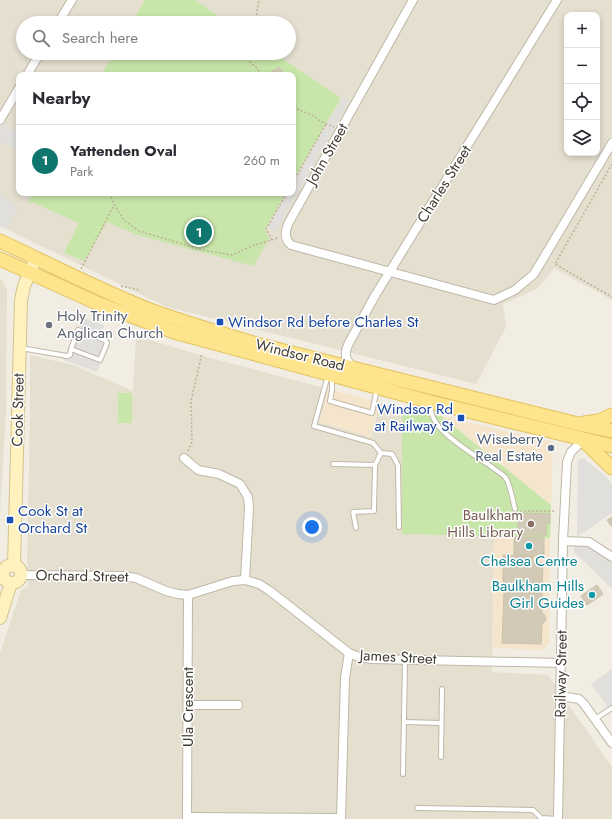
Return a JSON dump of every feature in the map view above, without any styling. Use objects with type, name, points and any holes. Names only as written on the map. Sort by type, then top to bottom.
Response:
[{"type":"main road","name":"Windsor Road","points":[[0,241],[108,292],[148,309],[183,322],[260,346],[612,431]]},
{"type":"main road","name":"Cook Street","points":[[17,569],[21,300],[29,272],[36,258]]},
{"type":"main road","name":"Windsor Road","points":[[0,259],[97,303],[155,325],[206,341],[431,402],[612,446]]},
{"type":"main road","points":[[578,424],[599,420],[612,415]]},
{"type":"main road","points":[[583,440],[612,468]]},
{"type":"main road","points":[[0,618],[5,579],[17,582],[21,576],[17,569]]},
{"type":"street","points":[[62,16],[72,0]]},
{"type":"street","name":"John Street","points":[[285,237],[288,224],[413,0]]},
{"type":"street","name":"Charles Street","points":[[355,369],[348,362],[346,349],[387,272],[557,0]]},
{"type":"street","points":[[29,72],[36,60]]},
{"type":"street","points":[[0,120],[16,93]]},
{"type":"street","points":[[285,237],[287,242],[291,245],[494,300],[515,290],[534,274],[612,143]]},
{"type":"street","name":"Railway Street","points":[[558,819],[564,541],[567,473],[569,456],[583,440]]},
{"type":"street","points":[[184,458],[198,470],[219,474],[240,484],[248,497],[250,508],[245,580]]},
{"type":"street","points":[[564,541],[588,542],[594,544],[612,557]]},
{"type":"street","name":"Orchard Street","points":[[17,569],[26,575],[123,576],[136,578],[166,591],[188,595]]},
{"type":"street","name":"James Street","points":[[188,595],[233,581],[245,580],[260,584],[348,653],[359,657],[371,659],[562,662]]},
{"type":"street","name":"Ula Crescent","points":[[187,818],[188,595]]},
{"type":"street","points":[[187,818],[341,818],[345,678],[348,653]]},
{"type":"street","points":[[561,696],[579,699],[612,743]]},
{"type":"street","points":[[188,705],[238,705]]},
{"type":"lane","points":[[20,348],[68,356],[78,330],[107,342],[100,360],[71,349]]},
{"type":"lane","points":[[330,375],[332,390],[330,401],[372,413],[377,388]]},
{"type":"lane","points":[[330,375],[314,426],[373,443],[381,453],[392,454],[398,465],[399,527]]},
{"type":"lane","points":[[431,402],[430,410],[432,417],[443,432],[506,478],[515,509]]},
{"type":"lane","points":[[356,528],[353,512],[374,511],[375,465],[381,453]]},
{"type":"lane","points":[[333,464],[375,465]]},
{"type":"lane","points":[[403,774],[405,659]]},
{"type":"lane","points":[[441,756],[442,689]]},
{"type":"lane","points":[[595,719],[612,708]]},
{"type":"lane","points":[[607,711],[612,713]]},
{"type":"lane","points":[[404,722],[441,723]]},
{"type":"lane","points":[[417,808],[533,810],[541,818],[558,819]]},
{"type":"path","points":[[256,16],[259,0]]},
{"type":"path","points":[[250,60],[250,62],[259,72]]},
{"type":"path","points":[[296,107],[312,115],[320,121],[341,130]]},
{"type":"path","points":[[296,177],[326,124]]},
{"type":"path","points":[[612,164],[555,264],[612,296]]},
{"type":"path","points":[[111,196],[114,205],[124,220],[139,231],[203,250],[232,255],[272,240],[285,237]]},
{"type":"path","points":[[272,240],[266,229],[285,196]]},
{"type":"path","points":[[81,269],[114,205]]},
{"type":"path","points":[[184,458],[192,442],[191,401],[202,353]]},
{"type":"path","points":[[515,509],[517,511],[554,511]]},
{"type":"shaded area","points":[[0,0],[612,0],[612,300],[554,268],[537,289],[503,304],[506,327],[476,384],[167,307],[0,226]]},
{"type":"shaded area","points":[[342,98],[349,102],[296,195],[296,180]]},
{"type":"shaded area","points":[[1,123],[16,131],[16,150],[0,141]]},
{"type":"shaded area","points":[[0,195],[19,207],[8,228],[0,225]]},
{"type":"shaded area","points":[[286,196],[295,196],[275,232],[268,228]]},
{"type":"shaded area","points":[[0,279],[7,289],[6,412],[0,514]]},
{"type":"shaded area","points":[[81,317],[104,325],[102,332],[110,339],[97,372],[63,360]]},
{"type":"shaded area","points":[[136,336],[207,357],[328,389],[319,422],[371,437],[380,403],[402,408],[402,534],[494,537],[492,672],[548,675],[612,767],[612,819],[0,819],[0,653],[21,590],[28,586],[27,562],[30,355],[73,365],[133,391]]},
{"type":"shaded area","points":[[328,389],[380,403],[370,437],[319,422]]},
{"type":"shaded area","points":[[441,416],[553,442],[551,505]]},
{"type":"shaded area","points":[[583,458],[603,474],[612,484],[612,513],[577,536],[578,460]]},
{"type":"shaded area","points":[[494,537],[550,538],[549,643],[543,650],[493,648]]},
{"type":"shaded area","points":[[574,546],[591,547],[612,562],[612,589],[574,552]]},
{"type":"shaded area","points":[[612,669],[612,713],[591,684]]},
{"type":"green space","points":[[145,0],[195,0],[219,16],[135,16]]},
{"type":"green space","points":[[110,60],[284,60],[341,98],[296,175],[296,72],[103,72]]},
{"type":"green space","points":[[32,196],[284,196],[265,229],[269,239],[253,266],[138,235],[107,222],[84,261],[64,253],[79,223],[29,201]]},
{"type":"green space","points":[[118,393],[132,393],[132,423],[118,423]]},
{"type":"green space","points":[[402,408],[441,416],[551,505],[550,538],[402,534]]},
{"type":"building","points":[[279,67],[282,72],[272,72]]},
{"type":"building","points":[[518,513],[550,514],[550,523],[546,523],[546,535],[518,535]]},
{"type":"building","points":[[612,517],[612,525],[611,526],[607,520]]},
{"type":"building","name":"Chelsea Centre","points":[[514,537],[544,537],[544,556],[514,555]]},
{"type":"building","points":[[503,555],[533,556],[533,563],[543,563],[542,593],[503,592]]},
{"type":"building","name":"Baulkham Hills Girl Guides","points":[[597,585],[603,594],[587,605],[581,596]]},
{"type":"building","points":[[504,593],[542,593],[542,613],[544,614],[546,620],[542,624],[541,644],[502,643]]},
{"type":"place","name":"Yattenden Oval","points":[[199,232]]},
{"type":"place","name":"Windsor Rd before Charles St","points":[[220,322]]},
{"type":"place","name":"Holy Trinity Anglican Church","points":[[49,325]]},
{"type":"place","name":"Windsor Rd at Railway St","points":[[461,418]]},
{"type":"place","name":"Wiseberry Real Estate","points":[[551,448]]},
{"type":"place","name":"Cook St at Orchard St","points":[[10,520]]},
{"type":"place","name":"Baulkham Hills Library","points":[[531,524]]},
{"type":"place","name":"Chelsea Centre","points":[[529,546]]},
{"type":"place","name":"Baulkham Hills Girl Guides","points":[[592,595]]}]
